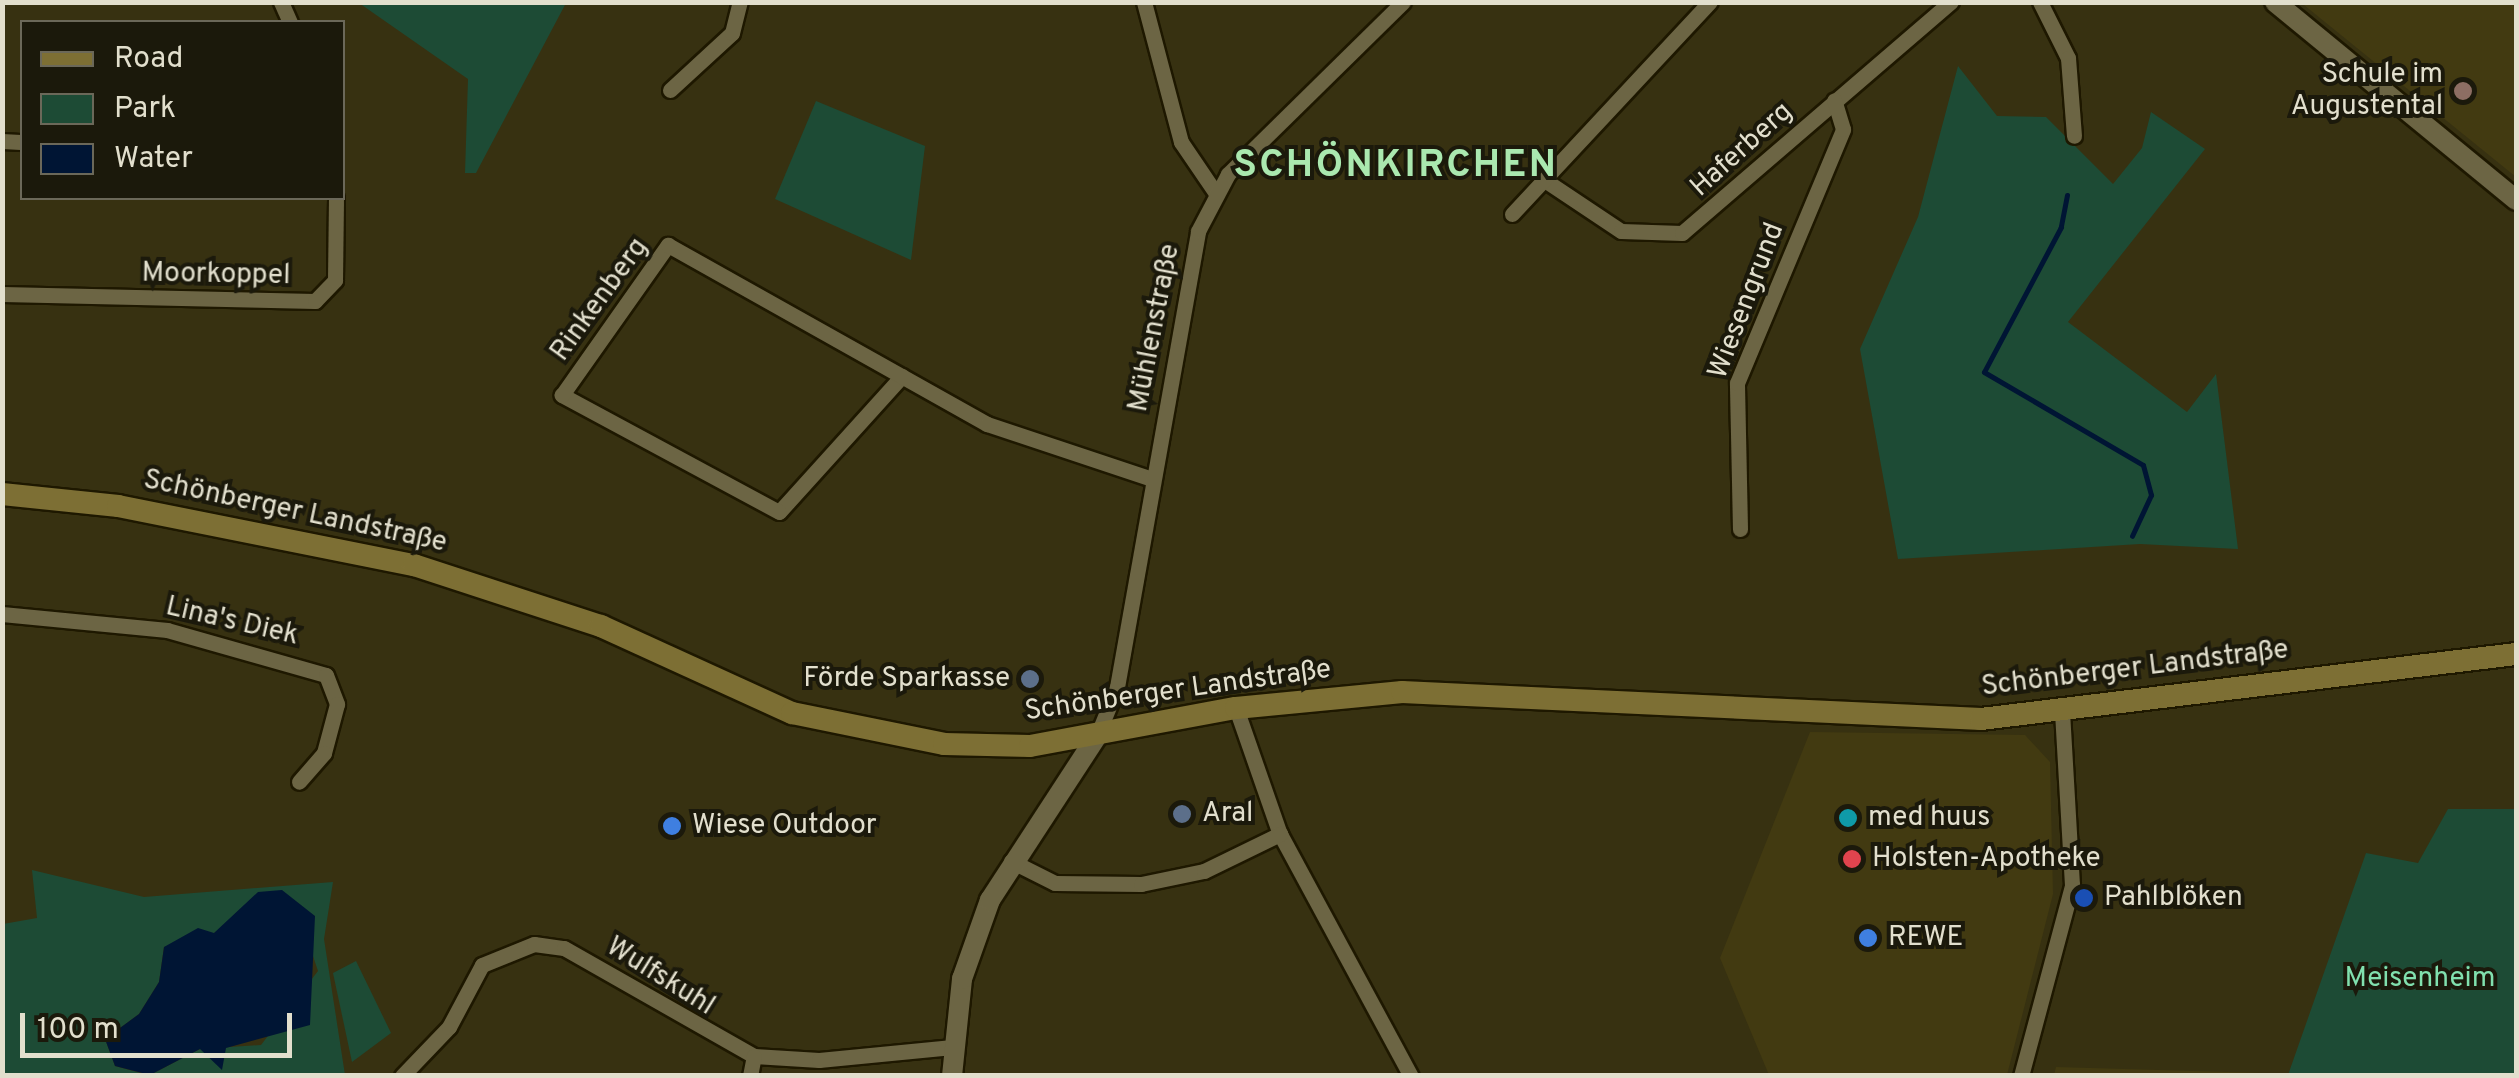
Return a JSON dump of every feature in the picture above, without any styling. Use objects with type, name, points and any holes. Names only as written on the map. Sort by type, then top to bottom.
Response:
[{"type":"main road","name":"Schönberger Landstraße","points":[[2,494],[329,544],[457,576],[843,727],[944,744],[1097,736],[1236,708],[1402,692],[1938,720],[2062,712],[2516,654]]},
{"type":"street","points":[[670,90],[732,33],[740,2]]},
{"type":"street","points":[[1144,2],[1181,142],[1215,192]]},
{"type":"street","name":"Mühlenstraße","points":[[1097,736],[1117,687],[1198,231],[1215,192],[1403,2]]},
{"type":"street","points":[[1512,214],[1710,2]]},
{"type":"street","name":"Haferberg","points":[[1546,181],[1621,232],[1682,233],[1950,2]]},
{"type":"street","points":[[2040,2],[2068,58],[2074,136]]},
{"type":"street","points":[[2276,2],[2516,200]]},
{"type":"street","name":"Wiesengrund","points":[[1740,529],[1737,383],[1843,129],[1834,100]]},
{"type":"street","name":"Moorkoppel","points":[[2,294],[315,301],[335,280],[336,200]]},
{"type":"street","name":"Rinkenberg","points":[[902,376],[778,512],[562,395],[668,245],[902,376],[987,424],[1152,479]]},
{"type":"street","name":"Lina's Diek","points":[[2,614],[168,630],[326,675],[337,704],[324,753],[299,782]]},
{"type":"street","points":[[1236,708],[1280,834],[1411,1076]]},
{"type":"street","points":[[2022,1076],[2072,885],[2062,712]]},
{"type":"street","points":[[952,1076],[952,1047],[971,948],[1011,861],[1097,736]]},
{"type":"street","points":[[1011,861],[1055,883],[1141,884],[1204,871],[1280,834]]},
{"type":"street","name":"Wulfskuhl","points":[[402,1076],[448,1027],[482,965],[534,944],[564,948],[754,1056],[819,1060],[952,1047]]},
{"type":"street","points":[[750,1076],[754,1056]]},
{"type":"shaded area","name":"Schule im Augustental","points":[[2301,3],[2516,3],[2516,177],[2304,5]]},
{"type":"shaded area","points":[[1810,732],[2025,735],[2050,762],[2053,894],[2007,1075],[1769,1075],[1720,958]]},
{"type":"shaded area","points":[[2056,1067],[2263,1073],[2263,1075],[2054,1075]]},
{"type":"green space","points":[[359,3],[566,3],[476,173],[465,173],[468,79]]},
{"type":"green space","points":[[1958,66],[1997,116],[2046,117],[2113,184],[2142,148],[2151,112],[2205,149],[2068,322],[2187,412],[2216,374],[2238,549],[2140,544],[1898,559],[1860,349],[1918,217]]},
{"type":"green space","points":[[816,101],[925,146],[911,260],[775,199]]},
{"type":"green space","name":"Meisenheim","points":[[2448,809],[2516,809],[2516,1075],[2288,1075],[2366,853],[2418,863]]},
{"type":"green space","points":[[32,870],[144,897],[333,882],[324,939],[345,1075],[150,1075],[200,1049],[261,1045],[318,971],[308,941],[315,916],[249,908],[214,933],[164,947],[159,982],[139,1014],[105,1039],[115,1066],[148,1075],[3,1076],[3,924],[37,918]]},
{"type":"green space","points":[[356,961],[391,1033],[352,1062],[333,973]]},
{"type":"water","points":[[282,890],[315,916],[310,1025],[226,1048],[222,1070],[200,1049],[150,1075],[115,1066],[105,1039],[139,1014],[159,982],[164,947],[198,928],[214,933],[258,892]]},
{"type":"waterway","points":[[2067,195],[2061,227],[1984,372],[2143,465],[2151,495],[2132,536]]},
{"type":"place","name":"Schule im Augustental","points":[[2463,91]]},
{"type":"place","name":"Förde Sparkasse","points":[[1030,679]]},
{"type":"place","name":"Aral","points":[[1182,814]]},
{"type":"place","name":"med huus","points":[[1848,818]]},
{"type":"place","name":"Wiese Outdoor","points":[[672,826]]},
{"type":"place","name":"Holsten-Apotheke","points":[[1852,859]]},
{"type":"place","name":"Pahlblöken","points":[[2084,898]]},
{"type":"place","name":"REWE","points":[[1868,938]]},
{"type":"district","name":"SCHÖNKIRCHEN","points":[[1396,167]]}]
